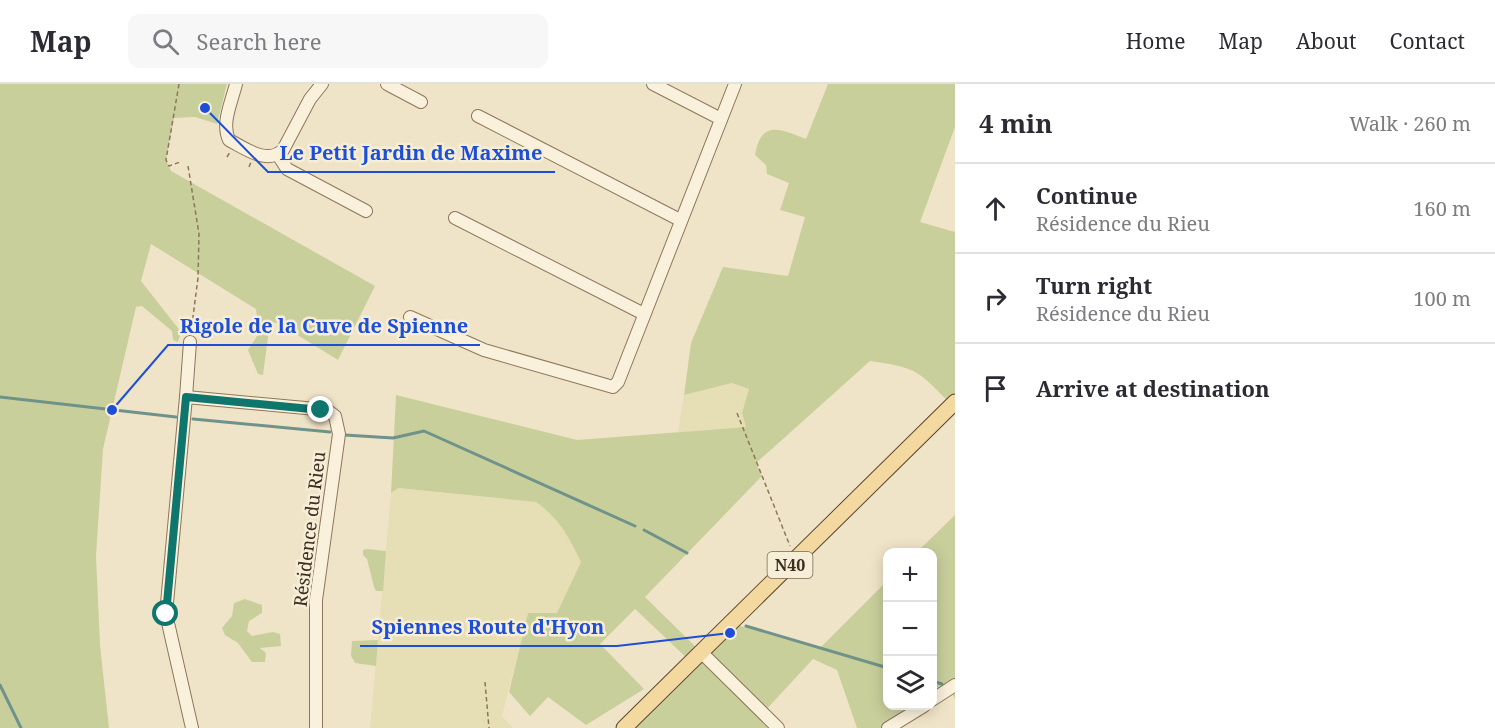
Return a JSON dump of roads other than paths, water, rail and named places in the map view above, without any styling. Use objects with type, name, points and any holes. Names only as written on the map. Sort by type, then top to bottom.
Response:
[{"type":"main road","name":"N40","points":[[624,728],[955,402]]},
{"type":"street","points":[[236,84],[226,128],[229,140],[262,156],[278,155],[283,150],[310,99],[322,84]]},
{"type":"street","points":[[387,84],[421,102]]},
{"type":"street","points":[[652,84],[721,119]]},
{"type":"street","points":[[410,317],[484,350],[613,387],[618,382],[735,84]]},
{"type":"street","points":[[478,116],[680,220]]},
{"type":"street","points":[[278,155],[287,169],[366,211]]},
{"type":"street","points":[[455,218],[644,314]]},
{"type":"street","points":[[190,342],[166,614],[192,728]]},
{"type":"street","name":"Résidence du Rieu","points":[[186,397],[327,410],[337,420],[339,434],[316,600],[316,728]]},
{"type":"street","points":[[701,652],[778,728]]},
{"type":"street","points":[[937,697],[955,685]]},
{"type":"street","points":[[888,728],[916,710]]},
{"type":"waterway","points":[[0,397],[176,417]]},
{"type":"waterway","points":[[193,419],[330,432]]},
{"type":"waterway","points":[[345,435],[393,438],[424,431],[635,526]]},
{"type":"waterway","points":[[644,530],[687,553]]},
{"type":"waterway","points":[[746,626],[883,667]]},
{"type":"waterway","points":[[937,682],[942,684]]},
{"type":"waterway","points":[[0,685],[21,728]]},
{"type":"place","name":"Le Petit Jardin de Maxime","points":[[205,108]]},
{"type":"place","name":"Rigole de la Cuve de Spienne","points":[[112,410]]},
{"type":"place","name":"Spiennes Route d'Hyon","points":[[730,633]]}]
